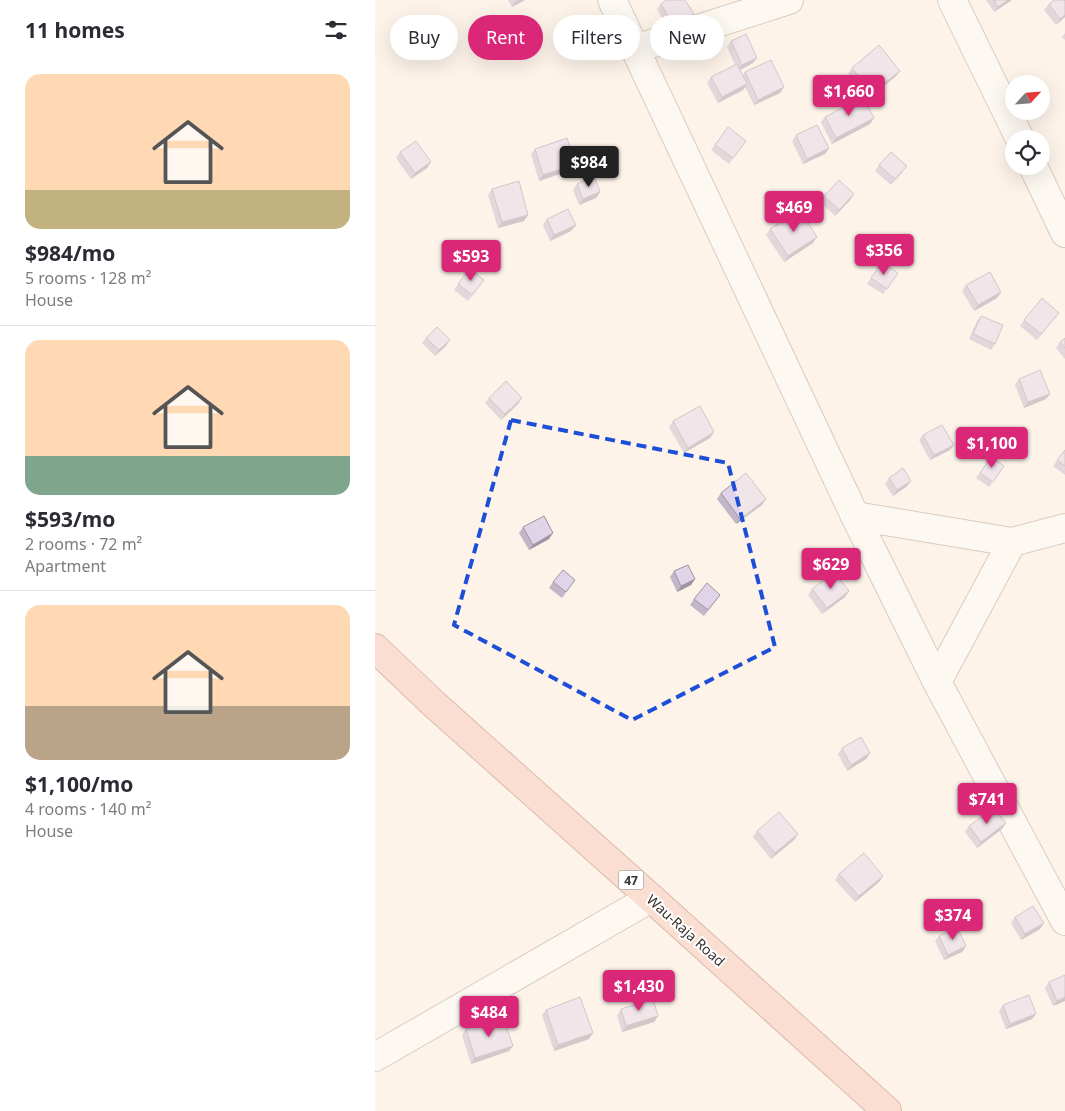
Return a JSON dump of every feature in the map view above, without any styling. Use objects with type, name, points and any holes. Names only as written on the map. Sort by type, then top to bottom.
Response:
[{"type":"main road","name":"Wau-Raja Road","points":[[375,648],[435,705],[887,1111]]},
{"type":"street","points":[[612,0],[619,15]]},
{"type":"street","points":[[640,47],[789,0]]},
{"type":"street","points":[[952,0],[1016,130]]},
{"type":"street","points":[[640,60],[855,516],[937,682],[1065,921]]},
{"type":"street","points":[[1037,175],[1065,233]]},
{"type":"street","points":[[855,516],[1012,542],[1065,528]]},
{"type":"street","points":[[937,682],[1012,542]]},
{"type":"street","points":[[375,1057],[651,898]]},
{"type":"highlighted area","points":[[511,420],[728,463],[775,647],[632,720],[454,625]]},
{"type":"building","points":[[666,0],[685,0],[694,14],[668,15],[661,4]]},
{"type":"building","points":[[994,0],[1008,0],[998,7]]},
{"type":"building","points":[[1054,0],[1065,1],[1065,15],[1060,19],[1049,4]]},
{"type":"building","points":[[746,34],[757,58],[742,65],[731,41]]},
{"type":"building","points":[[879,45],[900,71],[872,93],[852,68]]},
{"type":"building","points":[[771,60],[784,87],[758,100],[745,72]]},
{"type":"building","points":[[737,64],[747,84],[722,97],[711,77]]},
{"type":"building","points":[[863,97],[874,118],[836,138],[825,117]]},
{"type":"building","points":[[817,125],[829,148],[807,159],[796,135]]},
{"type":"building","points":[[728,127],[746,141],[733,158],[715,145]]},
{"type":"building","points":[[567,138],[576,164],[543,175],[535,149]]},
{"type":"building","points":[[416,141],[431,162],[415,173],[400,152]]},
{"type":"building","points":[[891,152],[907,166],[895,179],[879,165]]},
{"type":"building","points":[[594,176],[600,192],[583,199],[577,184]]},
{"type":"building","points":[[839,180],[854,194],[839,210],[824,196]]},
{"type":"building","points":[[519,181],[528,215],[502,222],[492,189]]},
{"type":"building","points":[[568,209],[576,225],[554,235],[547,219]]},
{"type":"building","points":[[800,210],[817,237],[788,256],[770,229]]},
{"type":"building","points":[[882,262],[898,273],[887,289],[871,278]]},
{"type":"building","points":[[469,269],[484,280],[472,295],[458,284]]},
{"type":"building","points":[[990,272],[1001,292],[978,305],[966,285]]},
{"type":"building","points":[[1042,298],[1059,313],[1041,334],[1024,320]]},
{"type":"building","points":[[981,316],[1003,325],[995,344],[973,334]]},
{"type":"building","points":[[437,327],[450,340],[439,350],[426,338]]},
{"type":"building","points":[[1065,338],[1065,348],[1060,342]]},
{"type":"building","points":[[1040,370],[1050,394],[1028,402],[1019,379]]},
{"type":"building","points":[[506,381],[522,398],[505,414],[489,398]]},
{"type":"building","points":[[700,406],[714,432],[688,448],[673,421]]},
{"type":"building","points":[[942,425],[954,445],[934,455],[923,435]]},
{"type":"building","points":[[1065,450],[1065,466],[1057,460]]},
{"type":"building","points":[[991,457],[1004,466],[993,482],[980,473]]},
{"type":"building","points":[[903,468],[911,481],[897,490],[889,478]]},
{"type":"building","points":[[746,473],[766,499],[740,519],[721,493]]},
{"type":"building","points":[[544,516],[553,533],[533,545],[523,527]]},
{"type":"building","points":[[688,565],[695,579],[681,586],[674,571]]},
{"type":"building","points":[[563,570],[575,580],[566,592],[553,582]]},
{"type":"building","points":[[834,572],[849,591],[827,608],[812,589]]},
{"type":"building","points":[[707,583],[720,595],[708,610],[694,599]]},
{"type":"building","points":[[861,737],[870,753],[851,765],[842,748]]},
{"type":"building","points":[[994,808],[1006,823],[981,842],[969,826]]},
{"type":"building","points":[[779,812],[798,834],[775,853],[757,831]]},
{"type":"building","points":[[864,853],[883,876],[859,896],[839,874]]},
{"type":"building","points":[[1033,906],[1044,923],[1025,934],[1015,917]]},
{"type":"building","points":[[957,927],[966,946],[948,955],[939,936]]},
{"type":"building","points":[[1065,975],[1065,997],[1057,1001],[1049,982]]},
{"type":"building","points":[[1029,995],[1036,1014],[1010,1024],[1003,1005]]},
{"type":"building","points":[[580,997],[593,1033],[558,1045],[546,1010]]},
{"type":"building","points":[[653,999],[658,1016],[626,1026],[621,1009]]},
{"type":"building","points":[[503,1017],[513,1046],[475,1058],[466,1029]]}]
